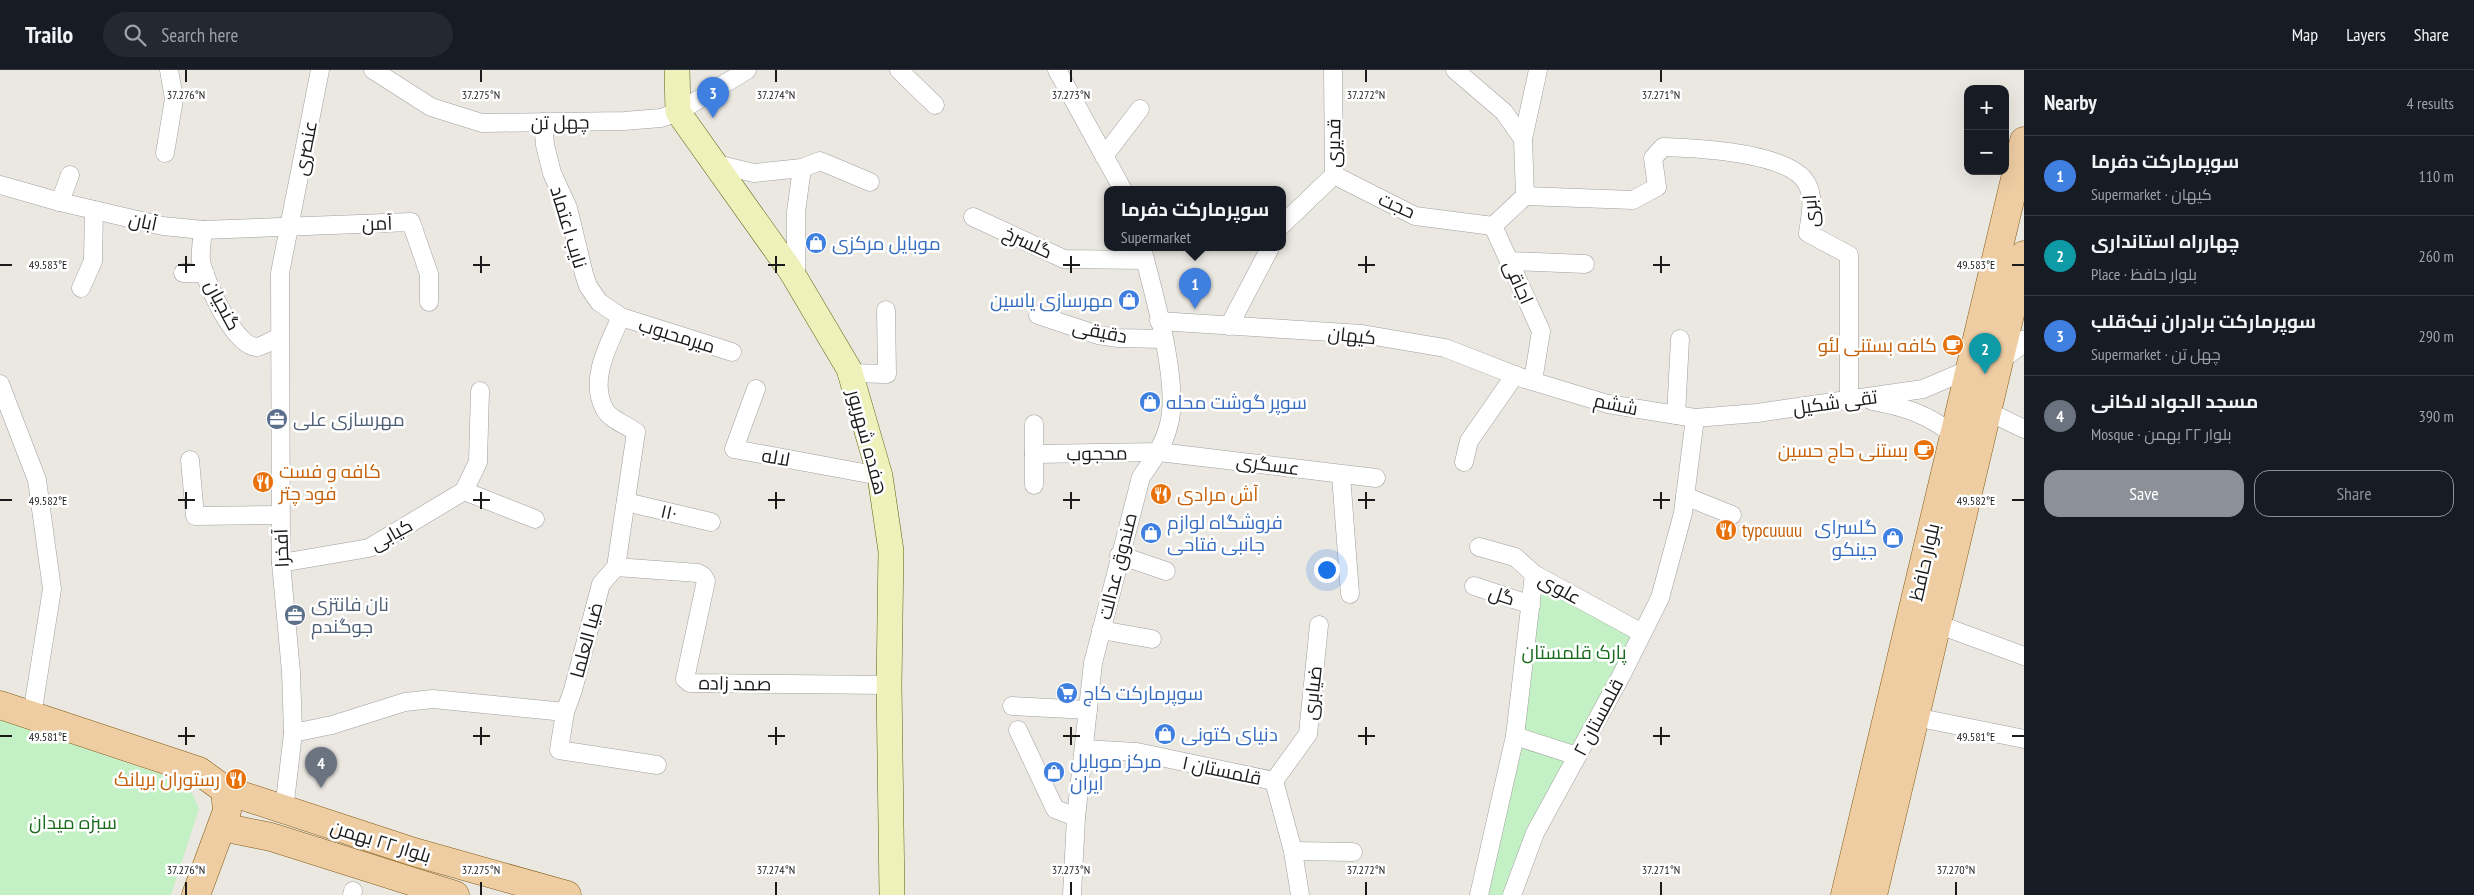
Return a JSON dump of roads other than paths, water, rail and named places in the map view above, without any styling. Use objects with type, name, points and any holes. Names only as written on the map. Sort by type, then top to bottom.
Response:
[{"type":"main road","points":[[677,70],[678,112]]},
{"type":"main road","name":"هفده شهریور","points":[[678,112],[796,278],[850,373],[880,476],[891,551],[889,686],[892,895]]},
{"type":"main road","name":"بلوار حافظ","points":[[1845,895],[2024,141]]},
{"type":"main road","name":"بلوار حافظ","points":[[1873,895],[1987,411],[2012,357],[2024,255]]},
{"type":"main road","points":[[1970,369],[2012,357]]},
{"type":"main road","points":[[0,705],[199,771],[225,790],[227,811],[196,895]]},
{"type":"main road","name":"بلوار ۲۲ بهمن","points":[[225,790],[414,852],[550,893]]},
{"type":"main road","points":[[257,833],[247,826],[245,814],[253,804],[275,806]]},
{"type":"main road","name":"بلوار ۲۲ بهمن","points":[[222,827],[257,833],[455,895]]},
{"type":"street","points":[[165,153],[174,99],[169,70]]},
{"type":"street","name":"عنصری","points":[[290,226],[320,70]]},
{"type":"street","name":"چهل تن","points":[[373,70],[431,107],[482,123],[624,121],[661,118],[678,112],[747,70]]},
{"type":"street","points":[[900,70],[935,105]]},
{"type":"street","points":[[1057,70],[1121,186]]},
{"type":"street","name":"قدیری","points":[[1286,221],[1334,175],[1333,70]]},
{"type":"street","points":[[1455,70],[1504,112],[1523,139]]},
{"type":"street","points":[[1494,226],[1525,196],[1523,139],[1538,70]]},
{"type":"street","points":[[1104,156],[1140,109]]},
{"type":"street","name":"نایب اعتماد","points":[[543,122],[545,145],[552,174],[568,208],[588,286],[599,302],[621,318]]},
{"type":"street","name":"ابری","points":[[1525,196],[1633,200],[1657,187],[1653,158],[1663,147],[1715,149],[1770,160],[1796,170],[1808,184],[1812,209],[1808,233],[1849,255],[1854,399]]},
{"type":"street","points":[[716,164],[754,173],[802,168],[820,161],[870,182]]},
{"type":"street","points":[[796,278],[796,212],[802,168]]},
{"type":"street","points":[[60,202],[70,175]]},
{"type":"street","name":"حجت","points":[[1334,175],[1415,216],[1494,226]]},
{"type":"street","name":"آبان","points":[[0,185],[60,202],[163,226],[203,230],[290,226]]},
{"type":"street","points":[[80,288],[93,261],[94,210]]},
{"type":"street","name":"گلسرخ","points":[[972,217],[1064,258],[1144,254]]},
{"type":"street","name":"آمن","points":[[290,226],[411,222],[429,274],[429,302]]},
{"type":"street","name":"آفخرا","points":[[275,806],[293,733],[291,672],[281,563],[278,338],[280,273],[290,226]]},
{"type":"street","name":"اجاقی","points":[[1494,226],[1541,331],[1536,382]]},
{"type":"street","name":"گنجیان","points":[[203,230],[201,261],[213,296],[234,330],[252,353],[278,338]]},
{"type":"street","points":[[1229,326],[1268,251]]},
{"type":"street","name":"صندوق عدالت","points":[[1072,895],[1076,817],[1093,663],[1119,555],[1141,477],[1159,452],[1170,423],[1172,390],[1144,254]]},
{"type":"street","points":[[1509,261],[1585,264]]},
{"type":"street","points":[[183,273],[205,273]]},
{"type":"street","points":[[850,373],[887,374],[886,310]]},
{"type":"street","name":"دقیقی","points":[[1038,315],[1098,335],[1118,338],[1163,339]]},
{"type":"street","points":[[616,567],[636,432],[606,411],[600,396],[599,381],[603,357],[621,318]]},
{"type":"street","name":"میرمحبوب","points":[[621,318],[732,352]]},
{"type":"street","name":"کیهان","points":[[1159,321],[1362,334],[1445,348],[1536,382]]},
{"type":"street","points":[[1676,415],[1680,339]]},
{"type":"street","points":[[2012,357],[2024,341]]},
{"type":"street","name":"تقی شکیل","points":[[1695,418],[1757,413],[1923,389],[1970,369]]},
{"type":"street","points":[[1464,462],[1469,440],[1515,375]]},
{"type":"street","name":"ششم","points":[[1536,382],[1608,404],[1695,418]]},
{"type":"street","points":[[0,384],[37,480],[52,589],[32,715]]},
{"type":"street","name":"لاله","points":[[756,389],[734,450],[880,476]]},
{"type":"street","points":[[480,391],[478,462],[464,491],[535,519]]},
{"type":"street","points":[[1854,399],[1903,407],[1934,420],[1954,435]]},
{"type":"street","points":[[1987,411],[2024,429]]},
{"type":"street","name":"قلمستان ۲","points":[[1512,895],[1535,832],[1660,598],[1682,513],[1695,418]]},
{"type":"street","points":[[1034,424],[1034,485]]},
{"type":"street","name":"محجوب","points":[[1034,454],[1159,452]]},
{"type":"street","name":"عسگری","points":[[1159,452],[1257,462],[1341,475],[1376,478]]},
{"type":"street","points":[[190,460],[195,516],[280,515]]},
{"type":"street","points":[[1341,475],[1350,594]]},
{"type":"street","name":"کیابی","points":[[281,563],[369,548],[464,491]]},
{"type":"street","points":[[1685,496],[1732,515]]},
{"type":"street","name":"۱۱۰","points":[[626,502],[712,522]]},
{"type":"street","name":"علوی","points":[[1479,547],[1515,558],[1534,574],[1642,633]]},
{"type":"street","points":[[1119,555],[1166,571]]},
{"type":"street","name":"صمد زاده","points":[[616,567],[698,573],[703,576],[706,581],[685,679],[690,683],[889,686]]},
{"type":"street","name":"ضیا العلما","points":[[616,567],[601,584],[573,690],[565,712],[559,750],[657,765]]},
{"type":"street","points":[[1479,895],[1515,736],[1534,574]]},
{"type":"street","name":"گل","points":[[1474,586],[1531,605]]},
{"type":"street","points":[[1937,624],[2024,656]]},
{"type":"street","name":"ضیابری","points":[[1274,781],[1308,734],[1319,625]]},
{"type":"street","points":[[1101,630],[1152,639]]},
{"type":"street","points":[[293,733],[332,725],[405,702],[433,699],[565,712]]},
{"type":"street","points":[[1012,706],[1088,710]]},
{"type":"street","points":[[1915,717],[2024,740]]},
{"type":"street","points":[[1018,730],[1055,808],[1076,817]]},
{"type":"street","points":[[1515,736],[1577,756]]},
{"type":"street","name":"قلمستان ۱","points":[[1084,749],[1137,752],[1274,781],[1294,851],[1300,895]]},
{"type":"street","points":[[1294,851],[1353,852]]},
{"type":"place","name":"سوپرمارکت برادران نیک‌قلب","points":[[713,118]]},
{"type":"place","name":"موبایل مرکزی","points":[[816,243]]},
{"type":"place","name":"مهرسازی یاسین","points":[[1129,300]]},
{"type":"place","name":"سوپرمارکت دفرما","points":[[1195,309]]},
{"type":"place","name":"کافه بستنی لئو","points":[[1953,345]]},
{"type":"place","name":"چهارراه استانداری","points":[[1985,374]]},
{"type":"place","name":"سوپر گوشت محله","points":[[1150,402]]},
{"type":"place","name":"مهرسازی علی","points":[[277,419]]},
{"type":"place","name":"بستنی حاج حسین","points":[[1924,450]]},
{"type":"place","name":"کافه و فست فود چتر","points":[[263,482]]},
{"type":"place","name":"آش مرادی","points":[[1161,494]]},
{"type":"place","name":"typcuuuu","points":[[1726,530]]},
{"type":"place","name":"فروشگاه لوازم جانبی فتاحی","points":[[1151,533]]},
{"type":"place","name":"گلسرای جینکو","points":[[1893,538]]},
{"type":"place","name":"نان فانتزی جوگندم","points":[[295,615]]},
{"type":"place","name":"سوپرمارکت کاج","points":[[1067,693]]},
{"type":"place","name":"دنیای کتونی","points":[[1165,734]]},
{"type":"place","name":"مرکز موبایل ایران","points":[[1054,772]]},
{"type":"place","name":"رستوران بریانک","points":[[236,779]]},
{"type":"place","name":"مسجد الجواد لاکانی","points":[[321,788]]},
{"type":"park label","name":"پارک قلمستان","points":[[1574,652]]},
{"type":"park label","name":"سبزه میدان","points":[[73,822]]}]
